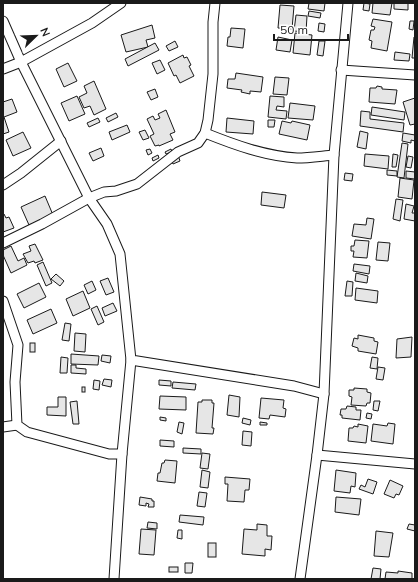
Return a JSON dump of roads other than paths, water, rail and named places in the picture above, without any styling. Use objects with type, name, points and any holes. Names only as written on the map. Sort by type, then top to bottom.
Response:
[{"type":"street","points":[[3,69],[21,62],[92,24],[121,3]]},
{"type":"street","points":[[3,243],[42,224],[89,198],[104,192],[116,191],[137,184],[178,152],[198,143],[205,133],[208,120],[213,74],[213,22],[215,3]]},
{"type":"street","points":[[300,579],[324,394],[334,155],[348,3]]},
{"type":"street","points":[[3,21],[21,62],[89,198],[107,224],[120,254],[131,360],[122,454],[114,579]]},
{"type":"street","points":[[341,70],[415,75]]},
{"type":"street","points":[[205,133],[231,144],[262,153],[298,158],[334,155]]},
{"type":"street","points":[[3,185],[21,173],[61,141]]},
{"type":"street","points":[[3,301],[18,345],[15,382],[17,425]]},
{"type":"street","points":[[131,360],[294,386],[324,394]]},
{"type":"street","points":[[3,427],[17,425],[27,432],[52,439],[109,454],[122,454]]},
{"type":"street","points":[[317,455],[415,464]]}]
